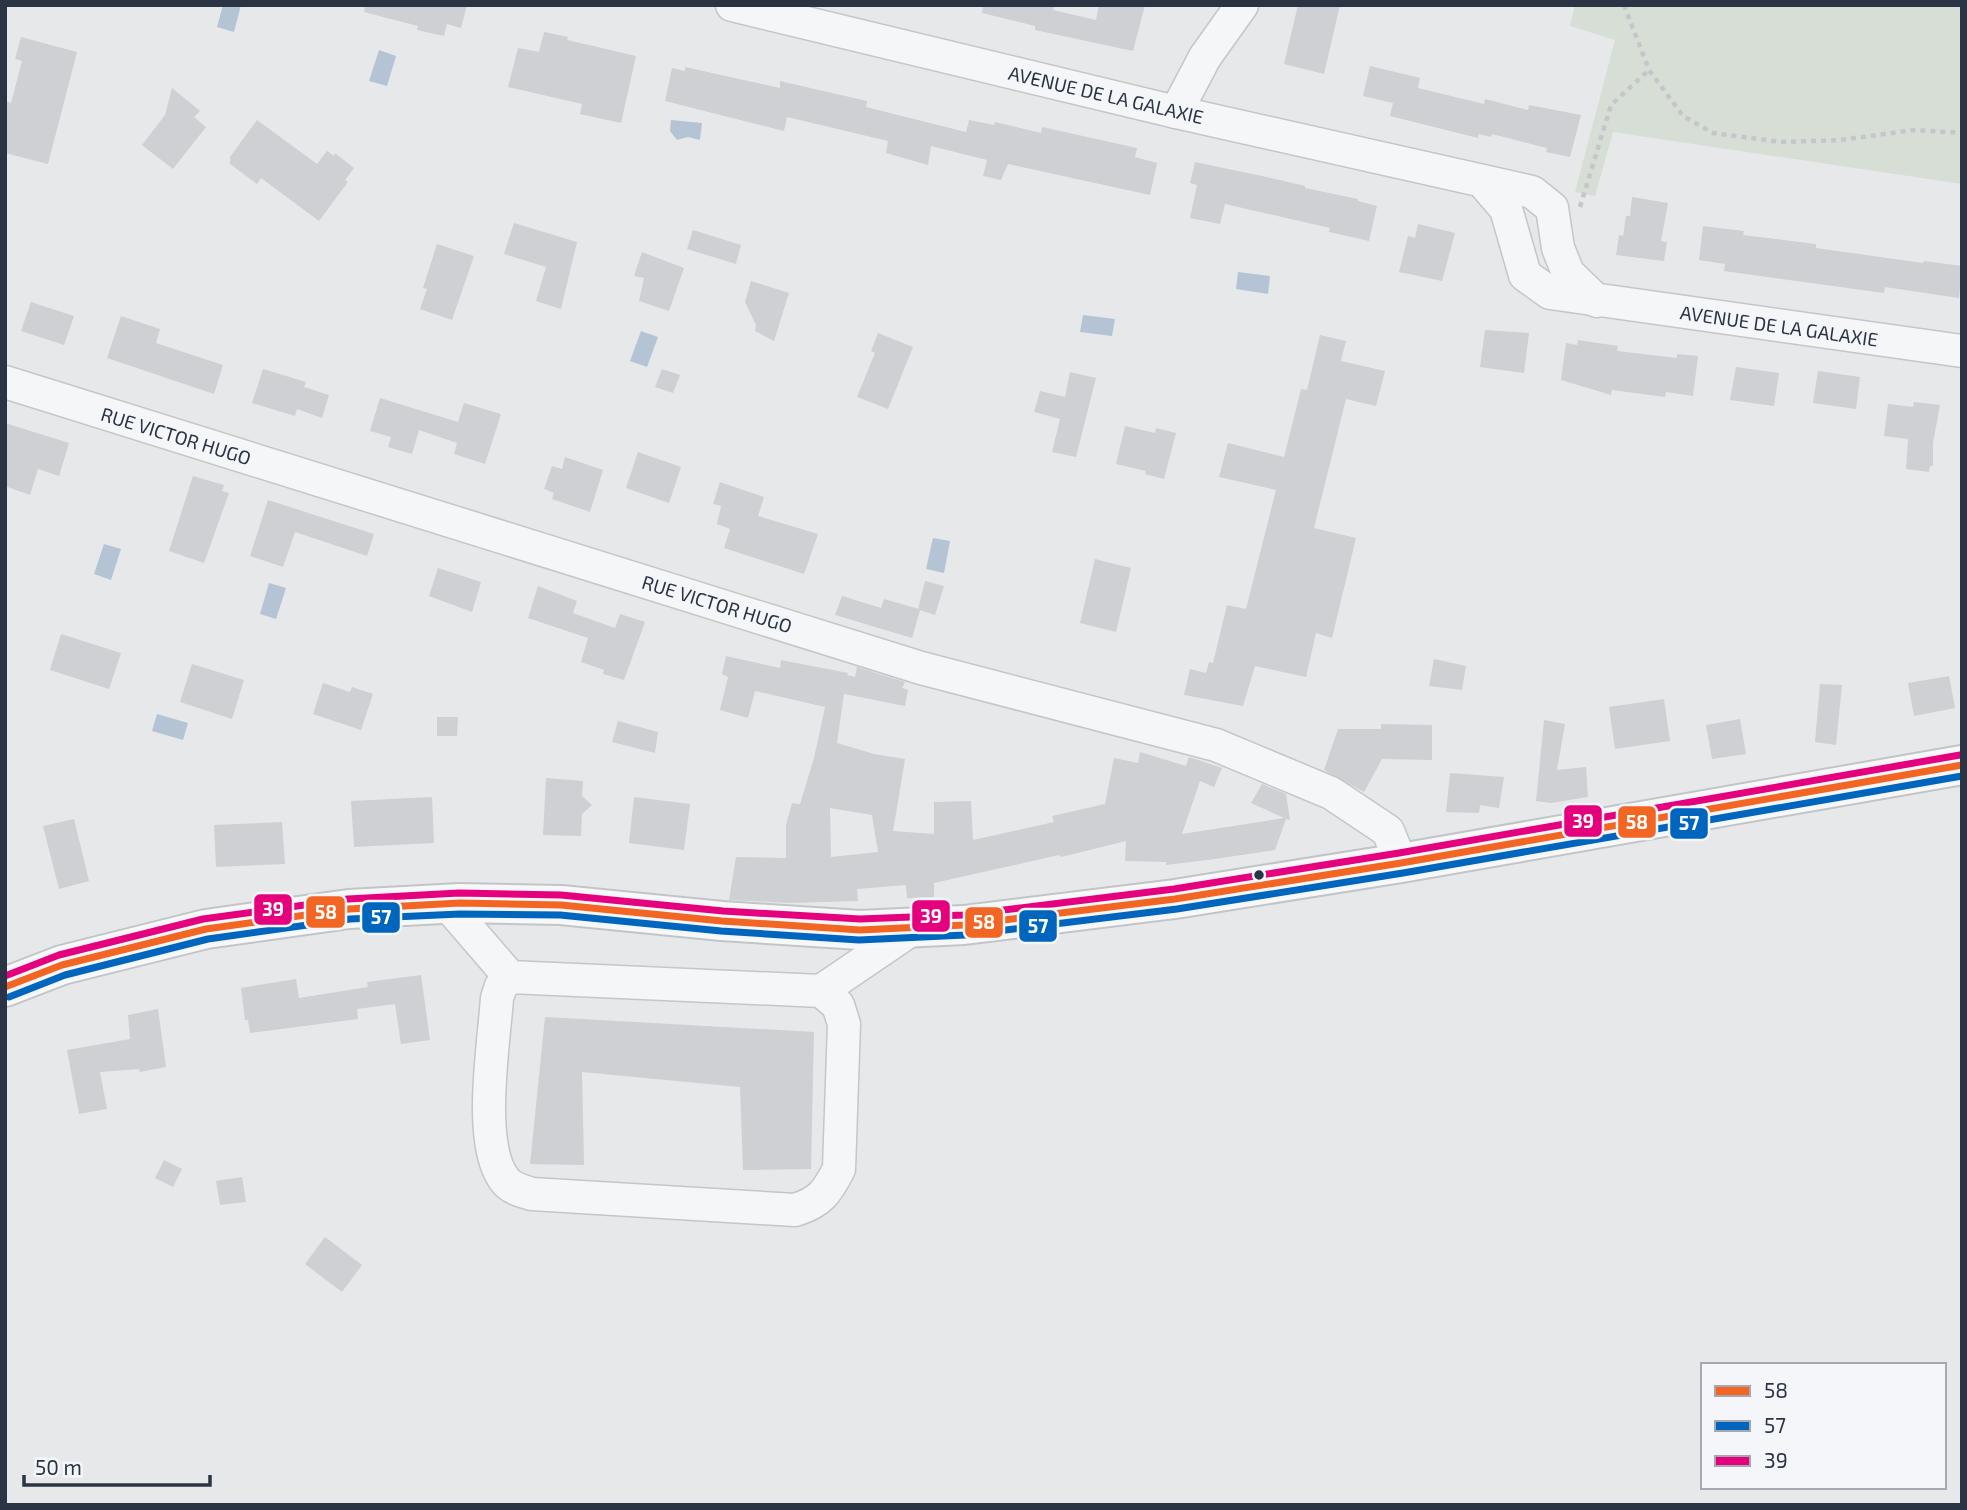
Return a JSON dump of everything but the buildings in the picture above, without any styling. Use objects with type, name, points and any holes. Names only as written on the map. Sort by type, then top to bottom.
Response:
[{"type":"main road","points":[[5,987],[62,965],[206,929],[349,909],[447,904],[561,905],[722,921],[860,930],[964,925],[1175,899],[1401,863],[1962,765]]},
{"type":"street","name":"AVENUE DE LA GALAXIE","points":[[732,5],[1176,112],[1532,192],[1552,208],[1558,248],[1568,273],[1597,301]]},
{"type":"street","points":[[1176,112],[1205,57],[1242,5]]},
{"type":"street","name":"AVENUE DE LA GALAXIE","points":[[1482,181],[1506,209],[1525,275],[1550,293],[1962,351]]},
{"type":"street","name":"RUE VICTOR HUGO","points":[[5,382],[921,668],[1216,746],[1331,793],[1388,831],[1401,863]]},
{"type":"street","points":[[447,904],[510,977],[821,991],[915,927]]},
{"type":"street","points":[[510,977],[501,986],[497,998],[488,1124],[490,1148],[505,1182],[517,1190],[531,1194],[795,1210],[820,1199],[839,1169],[845,1024],[838,1005],[821,991]]},
{"type":"path","points":[[1624,5],[1649,70],[1683,116],[1713,133],[1781,142],[1840,140],[1914,130],[1962,133]]},
{"type":"path","points":[[1558,248],[1583,203],[1611,105],[1649,70]]},
{"type":"shaded area","points":[[1575,5],[1962,5],[1962,184],[1613,132],[1595,196],[1575,192],[1615,40],[1570,26]]},
{"type":"water","points":[[223,5],[241,5],[234,32],[217,27]]},
{"type":"water","points":[[379,50],[396,56],[387,86],[369,81]]},
{"type":"water","points":[[671,120],[702,123],[700,140],[688,137],[677,140],[670,131]]},
{"type":"water","points":[[1238,272],[1270,276],[1268,294],[1236,289]]},
{"type":"water","points":[[1083,315],[1115,319],[1112,336],[1080,332]]},
{"type":"water","points":[[641,331],[658,337],[647,367],[630,361]]},
{"type":"water","points":[[933,538],[950,541],[944,573],[926,569]]},
{"type":"water","points":[[104,544],[121,549],[111,580],[94,574]]},
{"type":"water","points":[[269,583],[286,588],[276,619],[260,614]]},
{"type":"water","points":[[157,714],[188,723],[183,740],[152,731]]},
{"type":"transit line","name":"39","points":[[5,976],[59,955],[203,919],[348,899],[459,893],[561,895],[723,911],[860,919],[963,915],[1174,889],[1399,853],[1960,755]]},
{"type":"transit line","name":"58","points":[[5,987],[62,965],[206,929],[349,909],[460,903],[561,905],[722,921],[860,930],[964,925],[1175,899],[1401,863],[1962,765]]},
{"type":"transit line","name":"57","points":[[9,997],[65,975],[208,939],[350,919],[460,914],[560,915],[721,931],[859,940],[965,935],[1177,909],[1403,873],[1962,776]]}]
